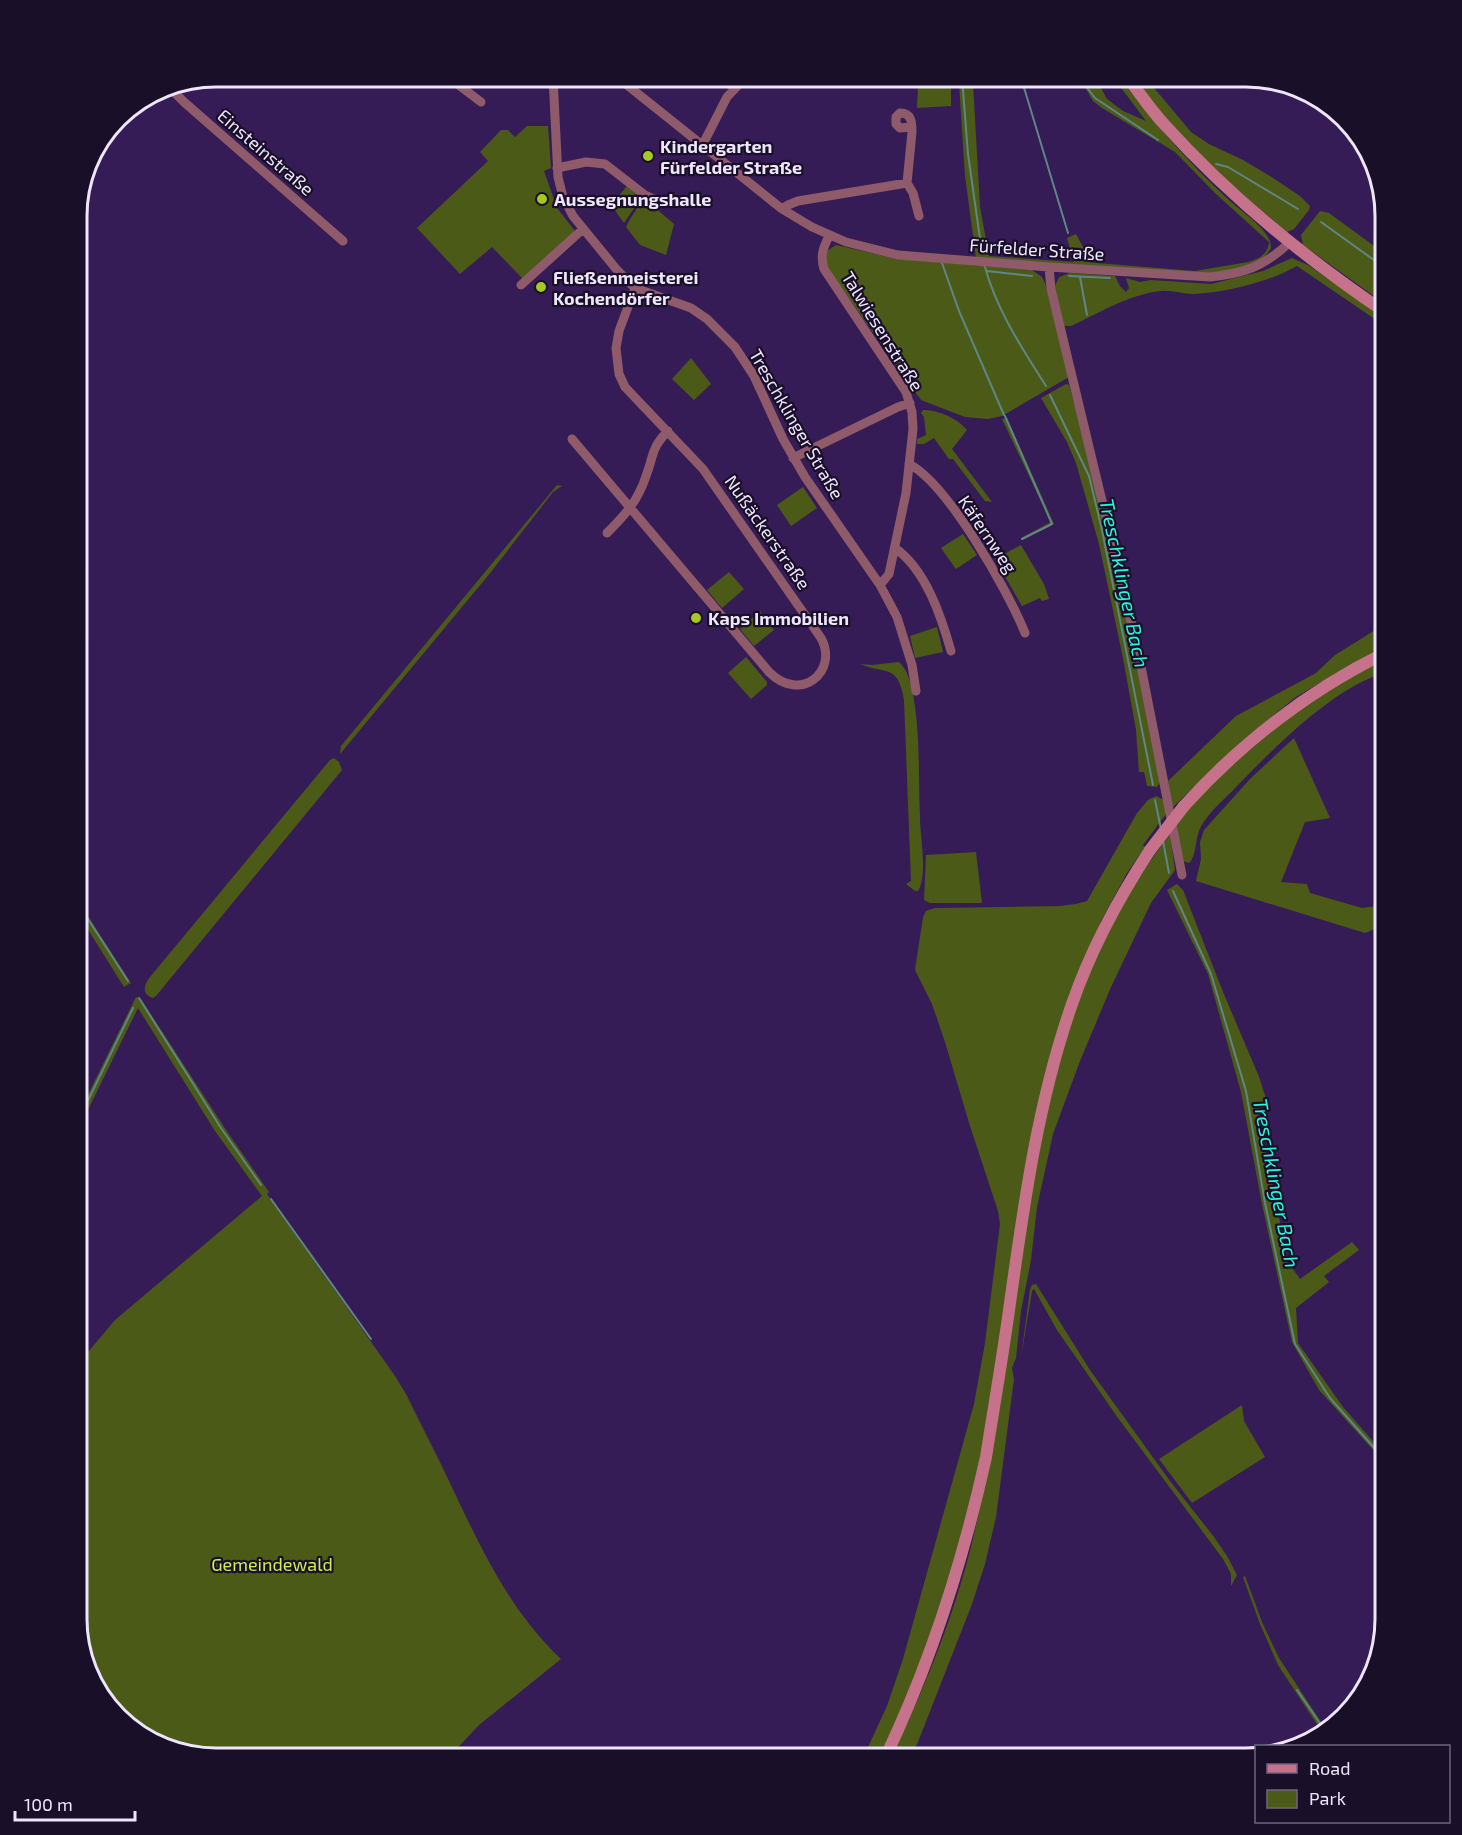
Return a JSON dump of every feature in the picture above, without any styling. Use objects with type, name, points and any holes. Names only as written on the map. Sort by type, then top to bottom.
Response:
[{"type":"main road","points":[[1135,87],[1170,130],[1207,168],[1289,243],[1375,304]]},
{"type":"main road","points":[[890,1748],[937,1635],[962,1557],[976,1501],[995,1401],[1037,1131],[1072,1005],[1093,951],[1112,913],[1149,850],[1184,806],[1223,765],[1272,723],[1328,684],[1375,659]]},
{"type":"street","points":[[462,87],[482,102]]},
{"type":"street","name":"Treschklinger Straße","points":[[553,87],[557,168],[563,197],[573,216],[617,270],[635,288],[691,308],[707,319],[735,347],[754,376],[793,458],[880,585],[897,616],[907,644],[916,691]]},
{"type":"street","name":"Fürfelder Straße","points":[[629,87],[782,209],[829,236],[870,249],[898,255],[1210,277],[1260,266],[1273,258],[1289,243]]},
{"type":"street","points":[[702,146],[733,88]]},
{"type":"street","name":"Einsteinstraße","points":[[176,94],[343,242]]},
{"type":"street","points":[[912,127],[907,183],[913,193],[919,216]]},
{"type":"street","points":[[557,168],[586,162],[605,164],[645,195],[662,202]]},
{"type":"street","points":[[782,209],[798,201],[907,183]]},
{"type":"street","points":[[521,285],[583,229]]},
{"type":"street","name":"Talwiesenstraße","points":[[829,236],[822,251],[824,269],[906,392],[910,403],[913,429],[909,464],[890,574],[880,585]]},
{"type":"street","points":[[1049,267],[1051,289],[1137,646],[1182,875]]},
{"type":"street","name":"Nußäckerstraße","points":[[572,439],[777,680],[801,686],[813,680],[825,660],[826,647],[821,638],[703,469],[634,398],[625,387],[619,374],[616,348],[635,288]]},
{"type":"street","points":[[793,458],[910,403]]},
{"type":"street","points":[[606,533],[631,508],[646,476],[655,445],[668,431]]},
{"type":"street","name":"Käfernweg","points":[[909,464],[926,477],[971,536],[997,575],[1025,633]]},
{"type":"street","points":[[895,548],[911,564],[932,597],[941,617],[951,651]]},
{"type":"green space","points":[[918,87],[951,87],[951,106],[917,108]]},
{"type":"green space","points":[[959,87],[973,87],[980,207],[989,256],[1074,262],[1067,238],[1076,234],[1091,262],[1097,263],[1195,271],[1248,262],[1265,253],[1269,242],[1216,194],[1175,152],[1093,101],[1085,87],[1100,87],[1107,99],[1123,111],[1146,121],[1120,87],[1127,87],[1186,157],[1267,235],[1271,248],[1266,255],[1244,268],[1210,275],[976,258],[965,176]]},
{"type":"green space","points":[[1141,87],[1153,87],[1191,132],[1270,176],[1300,196],[1310,206],[1309,210],[1294,229],[1287,232],[1223,176]]},
{"type":"green space","points":[[527,126],[548,126],[551,168],[544,171],[557,208],[575,231],[523,279],[492,247],[460,274],[417,228],[488,161],[480,152],[501,130],[508,130],[515,137]]},
{"type":"green space","points":[[627,186],[641,198],[624,223],[611,205]]},
{"type":"green space","points":[[644,198],[674,224],[666,255],[640,245],[626,227]]},
{"type":"green space","points":[[1320,211],[1329,213],[1375,247],[1375,297],[1303,245],[1301,235]]},
{"type":"green space","points":[[836,245],[897,259],[1032,270],[1042,277],[1045,283],[1069,377],[1002,416],[988,419],[965,417],[921,400],[830,272],[825,261],[827,251]]},
{"type":"green space","points":[[1292,258],[1308,265],[1375,312],[1375,319],[1297,266],[1274,277],[1220,291],[1194,294],[1169,291],[1149,293],[1115,305],[1071,326],[1064,326],[1054,288],[1059,277],[1070,273],[1115,276],[1126,292],[1129,288],[1126,278],[1140,282],[1151,280],[1211,284],[1263,271]]},
{"type":"green space","points":[[691,358],[711,384],[694,400],[672,379]]},
{"type":"green space","points":[[1066,384],[1069,385],[1088,453],[1124,602],[1160,782],[1157,787],[1147,786],[1144,772],[1139,772],[1136,730],[1123,658],[1099,544],[1076,463],[1067,442],[1041,398]]},
{"type":"green space","points":[[923,410],[935,411],[947,416],[967,430],[952,449],[992,502],[985,501],[934,438],[924,444],[917,444],[917,439],[926,435],[924,417],[921,413]]},
{"type":"green space","points":[[1007,418],[1054,524],[1022,540],[1021,538],[1051,522],[1002,419]]},
{"type":"green space","points":[[557,485],[562,486],[553,492],[491,572],[340,754],[341,746]]},
{"type":"green space","points":[[803,487],[817,508],[791,526],[777,505]]},
{"type":"green space","points":[[963,534],[977,555],[956,569],[941,548]]},
{"type":"green space","points":[[1021,545],[1044,584],[1049,599],[1042,601],[1040,598],[1022,606],[995,559]]},
{"type":"green space","points":[[729,572],[744,589],[722,608],[707,590]]},
{"type":"green space","points":[[760,611],[774,630],[754,646],[740,629]]},
{"type":"green space","points":[[937,627],[943,652],[915,658],[910,636]]},
{"type":"green space","points":[[1375,630],[1375,654],[1296,697],[1243,740],[1172,808],[1168,781],[1236,716],[1316,673],[1335,655]]},
{"type":"green space","points":[[746,657],[767,682],[767,685],[751,699],[728,673]]},
{"type":"green space","points":[[899,662],[910,681],[916,718],[923,866],[923,876],[918,891],[906,884],[911,881],[904,700],[901,688],[898,680],[889,672],[860,664]]},
{"type":"green space","points":[[1375,664],[1375,677],[1346,691],[1306,720],[1215,808],[1200,828],[1191,861],[1189,863],[1183,861],[1175,825],[1209,784],[1275,726],[1331,688]]},
{"type":"green space","points":[[1294,738],[1330,818],[1305,822],[1281,882],[1307,884],[1310,893],[1362,908],[1375,906],[1375,929],[1365,933],[1196,881],[1201,859],[1200,842],[1204,830],[1250,779]]},
{"type":"green space","points":[[334,758],[339,762],[342,770],[156,996],[153,998],[149,996],[145,989],[150,977]]},
{"type":"green space","points":[[1156,796],[1164,800],[1166,814],[1143,845],[1145,847],[1127,873],[1101,921],[1067,1003],[999,1347],[980,1461],[957,1556],[913,1684],[884,1748],[868,1748],[887,1706],[903,1659],[974,1404],[985,1343],[1000,1224],[998,1211],[945,1042],[932,1004],[915,970],[923,917],[926,911],[935,908],[1060,906],[1087,901],[1137,813],[1148,800]]},
{"type":"green space","points":[[1170,834],[1175,870],[1151,903],[1111,987],[1053,1134],[1037,1207],[1016,1358],[1012,1368],[1014,1379],[996,1517],[985,1564],[972,1604],[918,1742],[915,1748],[896,1748],[945,1632],[974,1534],[1034,1175],[1054,1079],[1072,1017],[1091,967],[1111,927],[1145,870]]},
{"type":"green space","points":[[976,852],[982,903],[930,903],[924,900],[926,855]]},
{"type":"green space","points":[[1177,884],[1183,890],[1269,1104],[1258,1112],[1288,1262],[1300,1279],[1352,1242],[1359,1250],[1324,1276],[1329,1282],[1296,1308],[1298,1343],[1343,1407],[1375,1444],[1375,1452],[1319,1390],[1292,1342],[1262,1204],[1241,1092],[1208,974],[1167,890]]},
{"type":"green space","points":[[87,915],[131,983],[124,987],[87,928]]},
{"type":"green space","name":"Gemeindewald","points":[[136,997],[141,999],[269,1192],[267,1194],[395,1376],[497,1576],[510,1598],[542,1640],[561,1659],[479,1725],[457,1748],[216,1748],[182,1744],[159,1735],[131,1716],[104,1684],[91,1653],[87,1619],[87,1353],[115,1320],[262,1196],[215,1131],[138,1008],[87,1112],[87,1097]]},
{"type":"green space","points":[[1036,1284],[1090,1370],[1227,1556],[1237,1575],[1231,1586],[1231,1574],[1223,1559],[1118,1418],[1057,1330],[1034,1289],[1021,1358],[1030,1290],[1032,1285]]},
{"type":"green space","points":[[1242,1405],[1244,1421],[1265,1457],[1192,1503],[1159,1459]]},
{"type":"green space","points":[[1245,1576],[1262,1622],[1279,1658],[1322,1723],[1318,1726],[1278,1665],[1243,1577]]},
{"type":"waterway","name":"Treschklinger Bach","points":[[963,87],[968,154],[982,253]]},
{"type":"waterway","points":[[1024,87],[1068,233]]},
{"type":"waterway","points":[[1087,87],[1095,98],[1158,140]]},
{"type":"waterway","points":[[1216,164],[1228,167],[1298,209]]},
{"type":"waterway","points":[[1321,222],[1375,261]]},
{"type":"waterway","points":[[942,263],[959,311],[1004,415]]},
{"type":"waterway","name":"Treschklinger Bach","points":[[985,267],[1003,314],[1046,386]]},
{"type":"waterway","points":[[987,271],[1032,276]]},
{"type":"waterway","points":[[1069,276],[1110,278]]},
{"type":"waterway","points":[[1080,277],[1087,315]]},
{"type":"waterway","name":"Treschklinger Bach","points":[[1050,395],[1089,476],[1153,785]]},
{"type":"waterway","points":[[1005,416],[1052,524],[1022,539]]},
{"type":"waterway","name":"Treschklinger Bach","points":[[1155,800],[1161,829]]},
{"type":"waterway","name":"Treschklinger Bach","points":[[1163,841],[1169,873]]},
{"type":"waterway","name":"Treschklinger Bach","points":[[1173,891],[1211,974],[1246,1091],[1265,1203],[1295,1344],[1330,1398],[1375,1449]]},
{"type":"waterway","points":[[87,917],[128,981]]},
{"type":"waterway","points":[[139,998],[221,1128],[261,1185]]},
{"type":"waterway","points":[[87,1102],[133,1008]]},
{"type":"waterway","points":[[271,1199],[371,1339]]},
{"type":"waterway","points":[[1297,1690],[1321,1724]]},
{"type":"place","name":"Kindergarten Fürfelder Straße","points":[[648,156]]},
{"type":"place","name":"Aussegnungshalle","points":[[542,199]]},
{"type":"place","name":"Fließenmeisterei Kochendörfer","points":[[541,287]]},
{"type":"place","name":"Kaps Immobilien","points":[[696,618]]}]
